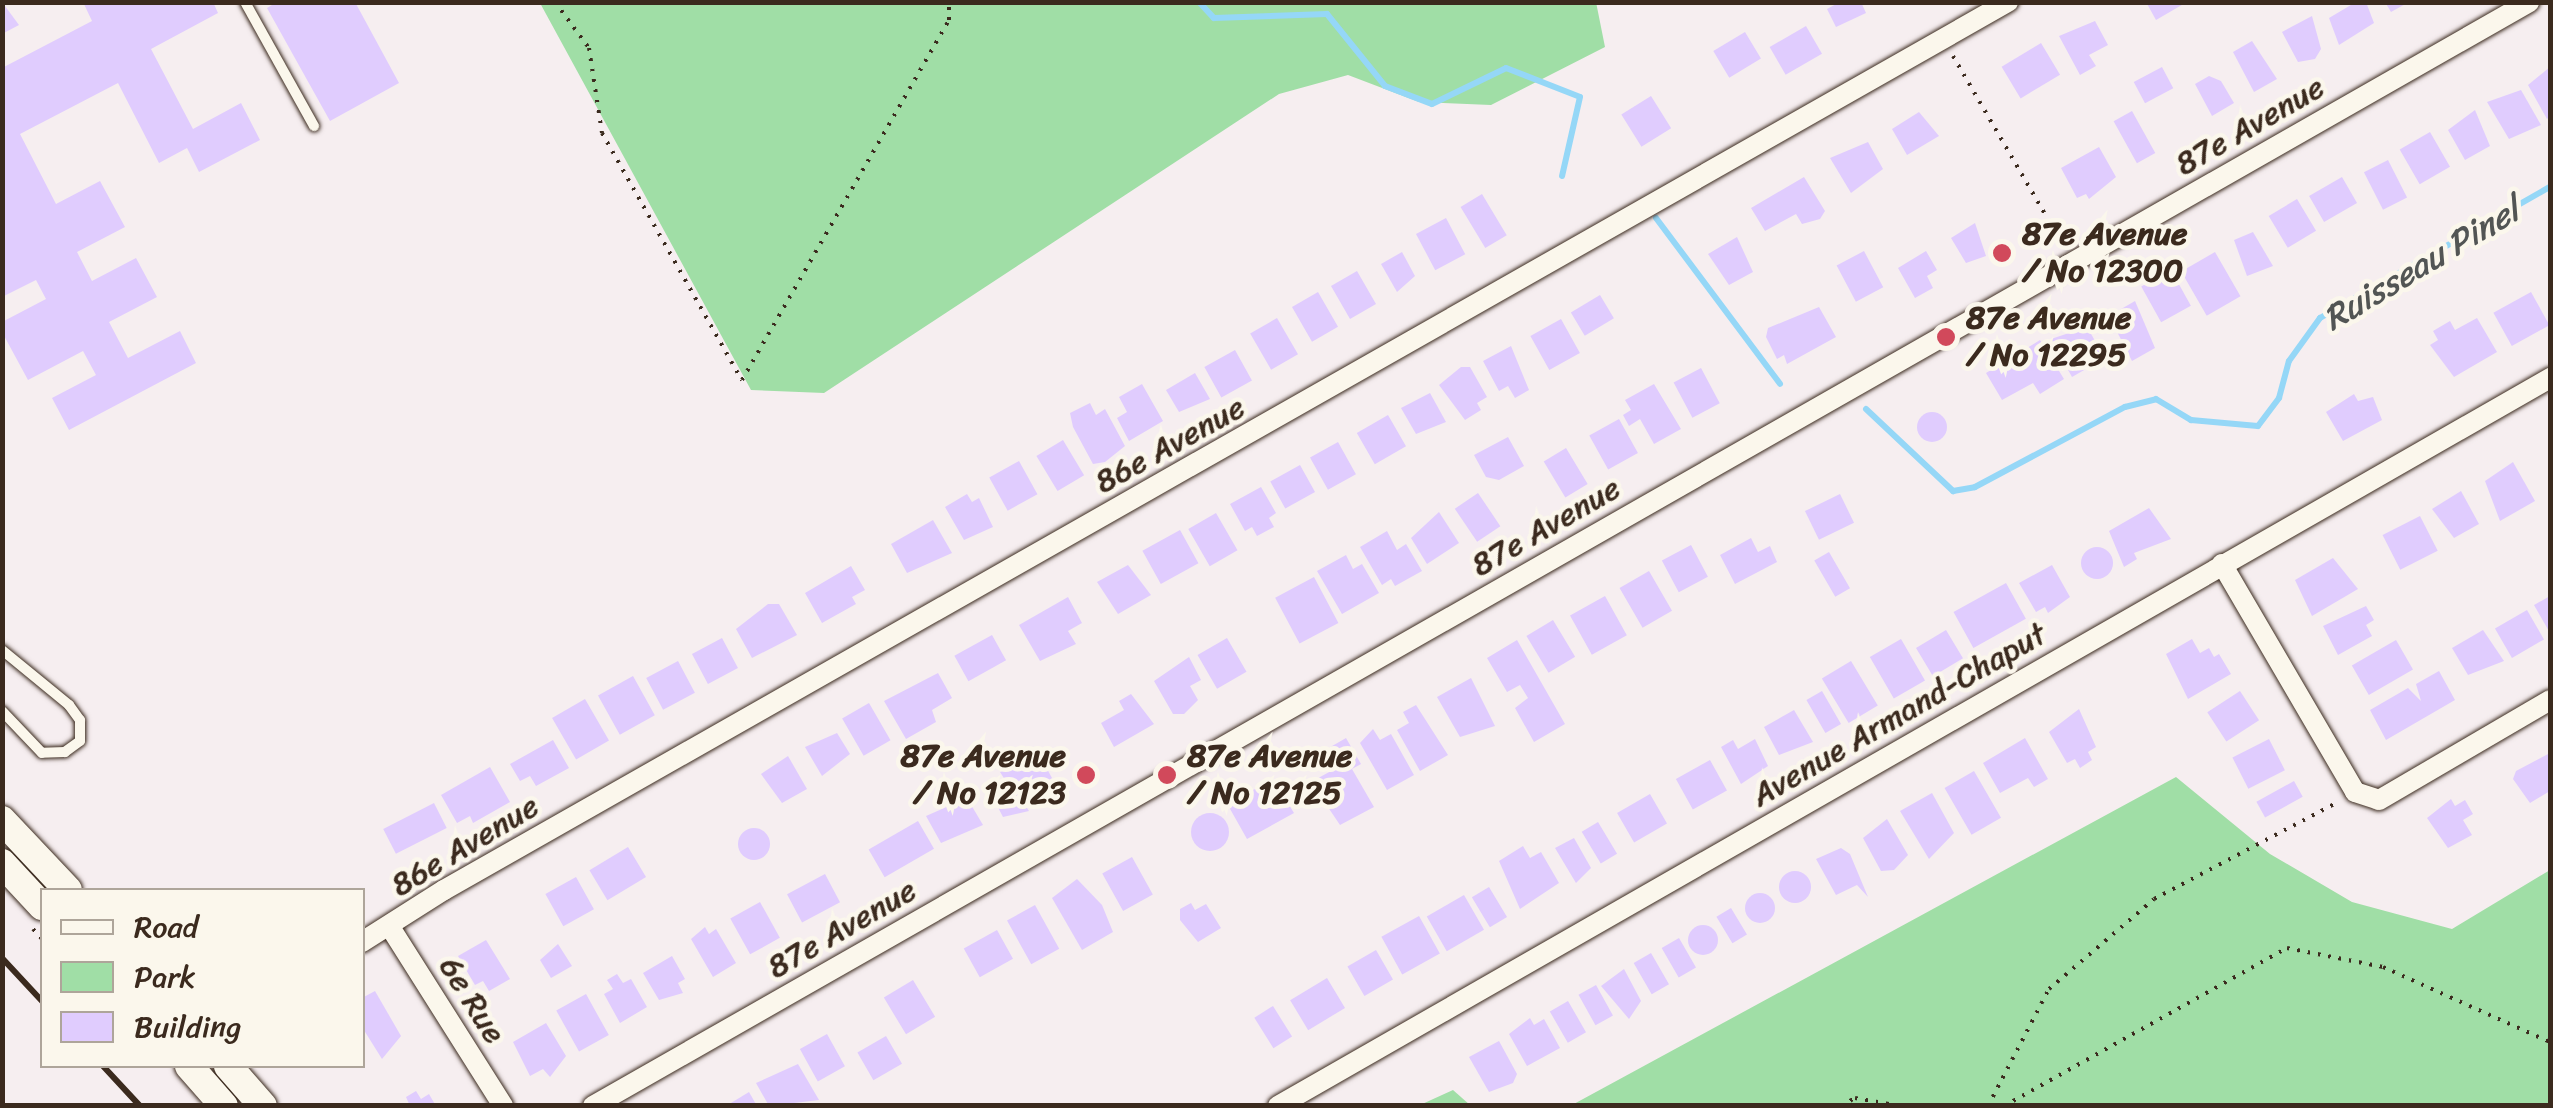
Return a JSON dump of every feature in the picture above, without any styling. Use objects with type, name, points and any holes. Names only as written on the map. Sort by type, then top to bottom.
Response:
[{"type":"street","name":"86e Avenue","points":[[365,940],[444,890],[2008,2]]},
{"type":"street","name":"87e Avenue","points":[[592,1106],[2529,2]]},
{"type":"street","name":"Avenue Armand-Chaput","points":[[1278,1106],[2550,378]]},
{"type":"street","points":[[2222,564],[2355,792],[2379,800],[2550,700]]},
{"type":"street","points":[[2,820],[66,888]]},
{"type":"street","points":[[2,863],[40,904]]},
{"type":"street","name":"6e Rue","points":[[390,926],[503,1106]]},
{"type":"street","points":[[191,1068],[224,1106]]},
{"type":"street","points":[[230,1068],[263,1106]]},
{"type":"lane","points":[[245,2],[314,126]]},
{"type":"lane","points":[[2,650],[69,704],[80,720],[80,741],[65,752],[42,754],[2,712]]},
{"type":"path","points":[[555,2],[589,48],[602,133],[742,380],[949,20],[948,2]]},
{"type":"path","points":[[1944,40],[2072,261]]},
{"type":"path","points":[[1988,1106],[2049,989],[2154,899],[2355,792]]},
{"type":"path","points":[[2004,1106],[2287,948],[2382,966],[2550,1042]]},
{"type":"path","points":[[1841,1106],[1854,1098],[1900,1106]]},
{"type":"green space","points":[[1596,2],[1605,47],[1491,105],[1419,102],[1348,75],[1279,94],[824,393],[751,390],[540,3]]},
{"type":"green space","points":[[2176,777],[2270,854],[2352,902],[2452,929],[2550,870],[2550,1105],[1572,1105]]},
{"type":"green space","points":[[1453,1090],[1470,1105],[1420,1105]]},
{"type":"building","points":[[2,2],[19,25],[2,34]]},
{"type":"building","points":[[83,2],[213,2],[218,13],[151,49],[193,129],[241,103],[260,140],[199,172],[187,148],[159,163],[118,83],[20,134],[56,204],[100,181],[125,227],[77,252],[92,281],[136,258],[157,297],[109,322],[128,358],[180,331],[196,363],[69,430],[52,398],[96,375],[83,351],[28,380],[2,332],[2,322],[46,299],[36,280],[2,297],[2,68],[92,21]]},
{"type":"building","points":[[277,2],[355,2],[399,83],[330,121],[267,8]]},
{"type":"building","points":[[1840,2],[1861,2],[1866,13],[1836,27],[1827,9]]},
{"type":"building","points":[[2146,2],[2187,2],[2156,20]]},
{"type":"building","points":[[2356,2],[2366,2],[2374,23],[2339,45],[2329,18]]},
{"type":"building","points":[[2385,2],[2409,2],[2391,12]]},
{"type":"building","points":[[2312,16],[2321,49],[2315,59],[2298,62],[2282,32]]},
{"type":"building","points":[[2095,21],[2108,45],[2089,55],[2096,66],[2080,75],[2059,36]]},
{"type":"building","points":[[1806,26],[1822,54],[1786,75],[1770,47]]},
{"type":"building","points":[[1745,32],[1761,59],[1729,78],[1713,51]]},
{"type":"building","points":[[2252,41],[2277,79],[2254,92],[2233,52]]},
{"type":"building","points":[[2041,43],[2060,75],[2021,98],[2002,67]]},
{"type":"building","points":[[2162,67],[2173,88],[2145,103],[2134,82]]},
{"type":"building","points":[[2550,67],[2550,116],[2547,119],[2528,85]]},
{"type":"building","points":[[2209,76],[2221,81],[2234,103],[2212,116],[2195,84]]},
{"type":"building","points":[[2521,90],[2541,125],[2509,139],[2487,102]]},
{"type":"building","points":[[1651,96],[1671,128],[1641,147],[1621,115]]},
{"type":"building","points":[[2475,110],[2490,146],[2465,160],[2448,130]]},
{"type":"building","points":[[2132,111],[2155,153],[2137,163],[2114,121]]},
{"type":"building","points":[[1919,112],[1939,136],[1907,155],[1892,129]]},
{"type":"building","points":[[2430,132],[2450,167],[2420,184],[2400,150]]},
{"type":"building","points":[[1868,142],[1883,169],[1851,193],[1830,158]]},
{"type":"building","points":[[2099,147],[2116,177],[2089,199],[2086,194],[2077,198],[2061,168]]},
{"type":"building","points":[[2388,160],[2407,197],[2383,210],[2364,172]]},
{"type":"building","points":[[1804,177],[1825,211],[1820,219],[1802,224],[1796,214],[1765,231],[1751,208]]},
{"type":"building","points":[[2342,177],[2357,203],[2324,222],[2309,196]]},
{"type":"building","points":[[1482,194],[1507,235],[1485,248],[1461,207]]},
{"type":"building","points":[[2297,199],[2316,231],[2288,248],[2269,216]]},
{"type":"building","points":[[1446,218],[1465,254],[1435,270],[1416,234]]},
{"type":"building","points":[[1975,223],[1986,256],[1966,263],[1951,238]]},
{"type":"building","points":[[2253,232],[2273,266],[2247,276],[2234,240]]},
{"type":"building","points":[[1737,237],[1753,272],[1729,285],[1708,254]]},
{"type":"building","points":[[1864,251],[1883,287],[1856,302],[1837,266]]},
{"type":"building","points":[[1926,251],[1937,270],[1927,276],[1933,288],[1915,298],[1898,268]]},
{"type":"building","points":[[1402,252],[1415,276],[1397,292],[1381,264]]},
{"type":"building","points":[[2215,252],[2240,296],[2207,316],[2181,272]]},
{"type":"building","points":[[2171,270],[2191,306],[2161,322],[2141,286]]},
{"type":"building","points":[[1357,271],[1376,304],[1350,319],[1331,286]]},
{"type":"building","points":[[1318,292],[1338,327],[1312,342],[1292,307]]},
{"type":"building","points":[[2531,292],[2549,325],[2512,346],[2493,313]]},
{"type":"building","points":[[1600,295],[1614,318],[1585,336],[1571,313]]},
{"type":"building","points":[[2135,301],[2155,348],[2132,361],[2109,316]]},
{"type":"building","points":[[1819,307],[1836,337],[1787,364],[1784,355],[1777,359],[1766,337],[1768,328]]},
{"type":"building","points":[[1277,318],[1298,354],[1271,370],[1250,334]]},
{"type":"building","points":[[2477,318],[2497,352],[2454,377],[2430,345],[2438,340],[2433,331],[2450,321],[2455,330]]},
{"type":"building","points":[[1561,319],[1580,353],[1549,370],[1530,336]]},
{"type":"building","points":[[2087,327],[2105,358],[2072,377],[2051,339]]},
{"type":"building","points":[[2040,340],[2064,379],[2040,394],[2033,383],[2002,400],[1986,373]]},
{"type":"building","points":[[1511,346],[1529,390],[1515,398],[1508,386],[1499,391],[1483,361]]},
{"type":"building","points":[[1235,350],[1252,381],[1221,398],[1204,367]]},
{"type":"building","points":[[1461,367],[1470,367],[1487,397],[1477,403],[1481,410],[1465,420],[1439,385]]},
{"type":"building","points":[[1701,368],[1720,403],[1692,418],[1674,383]]},
{"type":"building","points":[[1195,373],[1210,399],[1179,412],[1166,390]]},
{"type":"building","points":[[1142,384],[1163,421],[1129,441],[1117,418],[1127,412],[1119,397]]},
{"type":"building","points":[[1654,384],[1681,429],[1654,444],[1640,419],[1629,426],[1623,415],[1631,410],[1625,400]]},
{"type":"building","points":[[1430,393],[1446,422],[1416,434],[1401,408]]},
{"type":"building","points":[[2354,394],[2358,401],[2373,397],[2382,420],[2343,441],[2326,412]]},
{"type":"building","points":[[1090,403],[1096,415],[1105,409],[1125,446],[1105,462],[1093,464],[1073,427],[1070,413]]},
{"type":"building","points":[[1932,412],[1943,416],[1947,427],[1943,438],[1932,442],[1921,438],[1917,427],[1921,416]]},
{"type":"building","points":[[1388,415],[1406,446],[1375,464],[1357,433]]},
{"type":"building","points":[[1619,419],[1638,453],[1608,470],[1589,435]]},
{"type":"building","points":[[1508,437],[1524,466],[1499,480],[1486,477],[1474,455]]},
{"type":"building","points":[[1063,440],[1084,475],[1058,491],[1036,456]]},
{"type":"building","points":[[1338,442],[1356,474],[1328,490],[1310,458]]},
{"type":"building","points":[[1566,448],[1588,484],[1565,497],[1544,461]]},
{"type":"building","points":[[1019,461],[1037,494],[1008,511],[989,477]]},
{"type":"building","points":[[2513,462],[2535,501],[2500,521],[2485,481]]},
{"type":"building","points":[[1300,465],[1315,492],[1285,509],[1270,481]]},
{"type":"building","points":[[1261,487],[1276,513],[1269,518],[1274,527],[1257,536],[1252,527],[1245,531],[1230,504]]},
{"type":"building","points":[[2461,491],[2479,524],[2454,538],[2432,509]]},
{"type":"building","points":[[1478,493],[1500,526],[1477,542],[1455,509]]},
{"type":"building","points":[[967,494],[972,502],[979,498],[993,527],[964,540],[945,507]]},
{"type":"building","points":[[1840,494],[1854,523],[1819,540],[1805,511]]},
{"type":"building","points":[[2149,508],[2171,539],[2134,553],[2137,559],[2124,567],[2109,531]]},
{"type":"building","points":[[1439,512],[1459,543],[1427,564],[1411,538]]},
{"type":"building","points":[[1216,513],[1238,550],[1210,566],[1188,529]]},
{"type":"building","points":[[2420,516],[2438,551],[2400,570],[2383,535]]},
{"type":"building","points":[[933,520],[952,553],[907,573],[891,544]]},
{"type":"building","points":[[1180,530],[1198,563],[1161,584],[1142,551]]},
{"type":"building","points":[[1387,531],[1397,550],[1406,544],[1422,571],[1395,586],[1391,579],[1382,585],[1360,547]]},
{"type":"building","points":[[1751,538],[1758,552],[1770,546],[1777,562],[1735,584],[1720,555]]},
{"type":"building","points":[[1691,545],[1708,577],[1679,592],[1662,560]]},
{"type":"building","points":[[2097,547],[2109,551],[2113,563],[2109,575],[2097,579],[2085,575],[2081,563],[2085,551]]},
{"type":"building","points":[[1829,552],[1850,588],[1835,597],[1814,560]]},
{"type":"building","points":[[1346,555],[1353,569],[1362,564],[1379,593],[1342,614],[1317,571]]},
{"type":"building","points":[[2333,558],[2358,589],[2312,616],[2295,580]]},
{"type":"building","points":[[1128,565],[1151,595],[1118,614],[1097,582]]},
{"type":"building","points":[[2052,565],[2070,597],[2048,613],[2045,607],[2036,612],[2019,583]]},
{"type":"building","points":[[851,566],[865,590],[852,597],[856,604],[822,623],[805,593]]},
{"type":"building","points":[[1649,571],[1672,611],[1643,628],[1620,588]]},
{"type":"building","points":[[1314,577],[1338,623],[1300,644],[1275,598]]},
{"type":"building","points":[[2006,583],[2026,619],[1973,648],[1954,612]]},
{"type":"building","points":[[1605,596],[1627,635],[1592,655],[1570,615]]},
{"type":"building","points":[[2550,596],[2550,633],[2534,605]]},
{"type":"building","points":[[1068,597],[1082,623],[1068,631],[1076,644],[1040,661],[1019,625]]},
{"type":"building","points":[[768,604],[779,604],[797,635],[752,658],[736,629]]},
{"type":"building","points":[[2366,606],[2374,620],[2366,625],[2372,636],[2338,655],[2323,626]]},
{"type":"building","points":[[2527,610],[2544,639],[2512,658],[2495,628]]},
{"type":"building","points":[[1553,620],[1575,657],[1549,673],[1526,636]]},
{"type":"building","points":[[1946,630],[1963,658],[1933,676],[1916,648]]},
{"type":"building","points":[[2483,630],[2504,661],[2468,675],[2452,648]]},
{"type":"building","points":[[992,635],[1006,660],[968,681],[954,656]]},
{"type":"building","points":[[722,638],[738,668],[708,684],[692,654]]},
{"type":"building","points":[[1227,638],[1246,672],[1217,689],[1198,655]]},
{"type":"building","points":[[1901,639],[1925,681],[1894,699],[1870,657]]},
{"type":"building","points":[[2192,639],[2200,653],[2209,648],[2214,657],[2219,654],[2231,674],[2188,699],[2166,654]]},
{"type":"building","points":[[1517,640],[1565,724],[1534,742],[1515,708],[1528,698],[1520,685],[1507,692],[1487,658]]},
{"type":"building","points":[[2396,640],[2413,669],[2369,695],[2352,666]]},
{"type":"building","points":[[1189,657],[1201,680],[1190,686],[1198,700],[1184,714],[1173,714],[1154,681]]},
{"type":"building","points":[[678,661],[695,693],[663,710],[646,678]]},
{"type":"building","points":[[1851,661],[1878,706],[1849,723],[1822,679]]},
{"type":"building","points":[[2439,671],[2455,700],[2386,740],[2370,710],[2408,688],[2421,701],[2416,684]]},
{"type":"building","points":[[938,673],[952,698],[932,710],[936,722],[906,739],[884,701]]},
{"type":"building","points":[[633,676],[655,715],[620,735],[598,695]]},
{"type":"building","points":[[1471,678],[1495,726],[1460,737],[1437,697]]},
{"type":"building","points":[[1822,691],[1841,724],[1825,733],[1806,700]]},
{"type":"building","points":[[2240,691],[2259,720],[2226,742],[2207,712]]},
{"type":"building","points":[[1131,694],[1154,724],[1114,747],[1101,723],[1124,710],[1119,701]]},
{"type":"building","points":[[585,699],[609,741],[576,760],[552,718]]},
{"type":"building","points":[[869,703],[890,740],[864,756],[842,718]]},
{"type":"building","points":[[1416,705],[1448,755],[1420,771],[1397,730],[1409,723],[1403,712]]},
{"type":"building","points":[[2079,709],[2096,747],[2088,752],[2092,760],[2080,768],[2075,759],[2067,763],[2049,732]]},
{"type":"building","points":[[1794,710],[1813,742],[1779,755],[1764,727]]},
{"type":"building","points":[[1373,729],[1380,740],[1391,734],[1414,775],[1387,790],[1360,743]]},
{"type":"building","points":[[837,733],[850,754],[822,776],[805,747]]},
{"type":"building","points":[[1346,738],[1361,764],[1352,769],[1374,807],[1340,825],[1311,782],[1331,771],[1320,753]]},
{"type":"building","points":[[2025,738],[2048,779],[2034,787],[2028,778],[2000,793],[1983,763]]},
{"type":"building","points":[[1755,739],[1768,766],[1741,784],[1721,747],[1733,740],[1738,749]]},
{"type":"building","points":[[2269,739],[2285,770],[2248,789],[2232,758]]},
{"type":"building","points":[[553,740],[569,768],[536,786],[530,776],[520,781],[510,764]]},
{"type":"building","points":[[2550,753],[2550,791],[2530,803],[2513,779],[2516,771]]},
{"type":"building","points":[[788,756],[807,789],[782,803],[761,774]]},
{"type":"building","points":[[1040,756],[1052,778],[1034,789],[1038,798],[1025,805],[1029,811],[1003,817],[990,792],[1007,783],[1000,772]]},
{"type":"building","points":[[1710,760],[1727,791],[1693,810],[1676,779]]},
{"type":"building","points":[[490,767],[510,802],[473,823],[470,816],[457,823],[441,795]]},
{"type":"building","points":[[1974,771],[2001,818],[1972,835],[1945,788]]},
{"type":"building","points":[[2294,781],[2303,797],[2265,818],[2256,802]]},
{"type":"building","points":[[1261,787],[1265,794],[1278,787],[1294,813],[1247,839],[1225,800]]},
{"type":"building","points":[[1932,793],[1954,833],[1929,859],[1900,811]]},
{"type":"building","points":[[1650,794],[1667,823],[1634,842],[1617,813]]},
{"type":"building","points":[[967,798],[983,825],[941,843],[926,816]]},
{"type":"building","points":[[2451,799],[2455,806],[2465,800],[2473,814],[2463,820],[2472,835],[2448,848],[2427,818]]},
{"type":"building","points":[[434,803],[447,828],[396,854],[383,829]]},
{"type":"building","points":[[1210,813],[1223,819],[1229,832],[1223,845],[1210,851],[1197,845],[1191,832],[1197,819]]},
{"type":"building","points":[[1887,819],[1908,855],[1894,870],[1881,871],[1863,838]]},
{"type":"building","points":[[918,821],[934,849],[885,877],[869,850]]},
{"type":"building","points":[[1598,822],[1617,854],[1601,864],[1582,832]]},
{"type":"building","points":[[754,828],[766,832],[770,844],[766,856],[754,860],[742,856],[738,844],[742,832]]},
{"type":"building","points":[[1574,838],[1591,868],[1576,883],[1555,848]]},
{"type":"building","points":[[1523,846],[1530,858],[1541,852],[1559,883],[1520,909],[1499,861]]},
{"type":"building","points":[[628,847],[646,877],[607,900],[589,870]]},
{"type":"building","points":[[1841,848],[1850,854],[1868,897],[1857,885],[1836,895],[1816,859]]},
{"type":"building","points":[[1132,857],[1153,895],[1123,911],[1102,873]]},
{"type":"building","points":[[1795,871],[1807,875],[1811,887],[1807,899],[1795,903],[1783,899],[1779,887],[1783,875]]},
{"type":"building","points":[[825,874],[840,902],[802,922],[787,894]]},
{"type":"building","points":[[576,877],[594,909],[563,926],[545,894]]},
{"type":"building","points":[[1077,879],[1102,905],[1113,932],[1082,950],[1052,898]]},
{"type":"building","points":[[1489,887],[1507,917],[1490,927],[1472,897]]},
{"type":"building","points":[[1760,893],[1771,897],[1775,908],[1771,919],[1760,923],[1749,919],[1745,908],[1749,897]]},
{"type":"building","points":[[1464,895],[1484,930],[1447,951],[1427,916]]},
{"type":"building","points":[[760,902],[780,938],[750,954],[730,918]]},
{"type":"building","points":[[1191,903],[1195,910],[1206,904],[1221,928],[1198,942],[1180,920],[1180,909]]},
{"type":"building","points":[[1035,905],[1059,949],[1031,964],[1007,921]]},
{"type":"building","points":[[1731,908],[1747,935],[1732,943],[1716,917]]},
{"type":"building","points":[[1419,916],[1440,954],[1402,974],[1381,937]]},
{"type":"building","points":[[1703,925],[1714,929],[1718,940],[1714,951],[1703,955],[1692,951],[1688,940],[1692,929]]},
{"type":"building","points":[[705,927],[709,934],[716,929],[736,963],[713,977],[691,939]]},
{"type":"building","points":[[997,930],[1013,959],[980,977],[964,948]]},
{"type":"building","points":[[1679,938],[1696,967],[1679,977],[1662,948]]},
{"type":"building","points":[[486,940],[510,979],[489,991],[483,981],[475,985],[458,956]]},
{"type":"building","points":[[558,944],[572,966],[551,978],[540,960]]},
{"type":"building","points":[[1376,950],[1393,979],[1364,996],[1347,966]]},
{"type":"building","points":[[1651,953],[1669,984],[1652,994],[1634,963]]},
{"type":"building","points":[[672,956],[685,979],[678,983],[683,993],[659,1000],[643,973]]},
{"type":"building","points":[[1624,969],[1641,1001],[1629,1019],[1601,986]]},
{"type":"building","points":[[617,974],[623,983],[631,979],[647,1007],[620,1023],[604,994],[613,989],[607,980]]},
{"type":"building","points":[[1327,978],[1345,1008],[1308,1030],[1290,1000]]},
{"type":"building","points":[[913,980],[935,1017],[906,1034],[884,998]]},
{"type":"building","points":[[1596,985],[1613,1016],[1595,1025],[1579,995]]},
{"type":"building","points":[[375,991],[401,1036],[382,1059],[365,1032],[365,996]]},
{"type":"building","points":[[586,994],[609,1035],[579,1052],[556,1010]]},
{"type":"building","points":[[1568,1001],[1586,1032],[1568,1043],[1550,1011]]},
{"type":"building","points":[[1273,1006],[1292,1037],[1273,1048],[1254,1018]]},
{"type":"building","points":[[1530,1018],[1534,1025],[1544,1019],[1560,1048],[1527,1066],[1509,1034]]},
{"type":"building","points":[[546,1023],[566,1056],[550,1077],[543,1069],[530,1076],[513,1042]]},
{"type":"building","points":[[827,1034],[845,1066],[818,1081],[800,1049]]},
{"type":"building","points":[[886,1036],[902,1064],[873,1080],[857,1052]]},
{"type":"building","points":[[1499,1041],[1517,1074],[1513,1083],[1489,1092],[1469,1057]]},
{"type":"building","points":[[798,1064],[819,1100],[769,1106],[756,1083]]},
{"type":"building","points":[[416,1091],[421,1099],[429,1094],[436,1106],[410,1106],[406,1097]]},
{"type":"building","points":[[749,1092],[757,1106],[726,1106]]},
{"type":"waterway","name":"Ruisseau Pinel","points":[[1199,2],[1214,18],[1327,14],[1385,86],[1432,104],[1506,68],[1580,97],[1562,176]]},
{"type":"waterway","name":"Ruisseau Pinel","points":[[1866,409],[1953,491],[1975,487],[2125,407],[2156,399],[2191,420],[2258,426],[2279,398],[2289,361],[2320,318],[2550,187]]},
{"type":"waterway","name":"Ruisseau Pinel","points":[[1656,218],[1780,384]]},
{"type":"railway","points":[[2,958],[40,999]]},
{"type":"railway","points":[[105,1068],[140,1106]]},
{"type":"place","name":"87e Avenue / No 12300","points":[[2002,253]]},
{"type":"place","name":"87e Avenue / No 12295","points":[[1946,337]]},
{"type":"place","name":"87e Avenue / No 12123","points":[[1086,775]]},
{"type":"place","name":"87e Avenue / No 12125","points":[[1167,775]]}]
